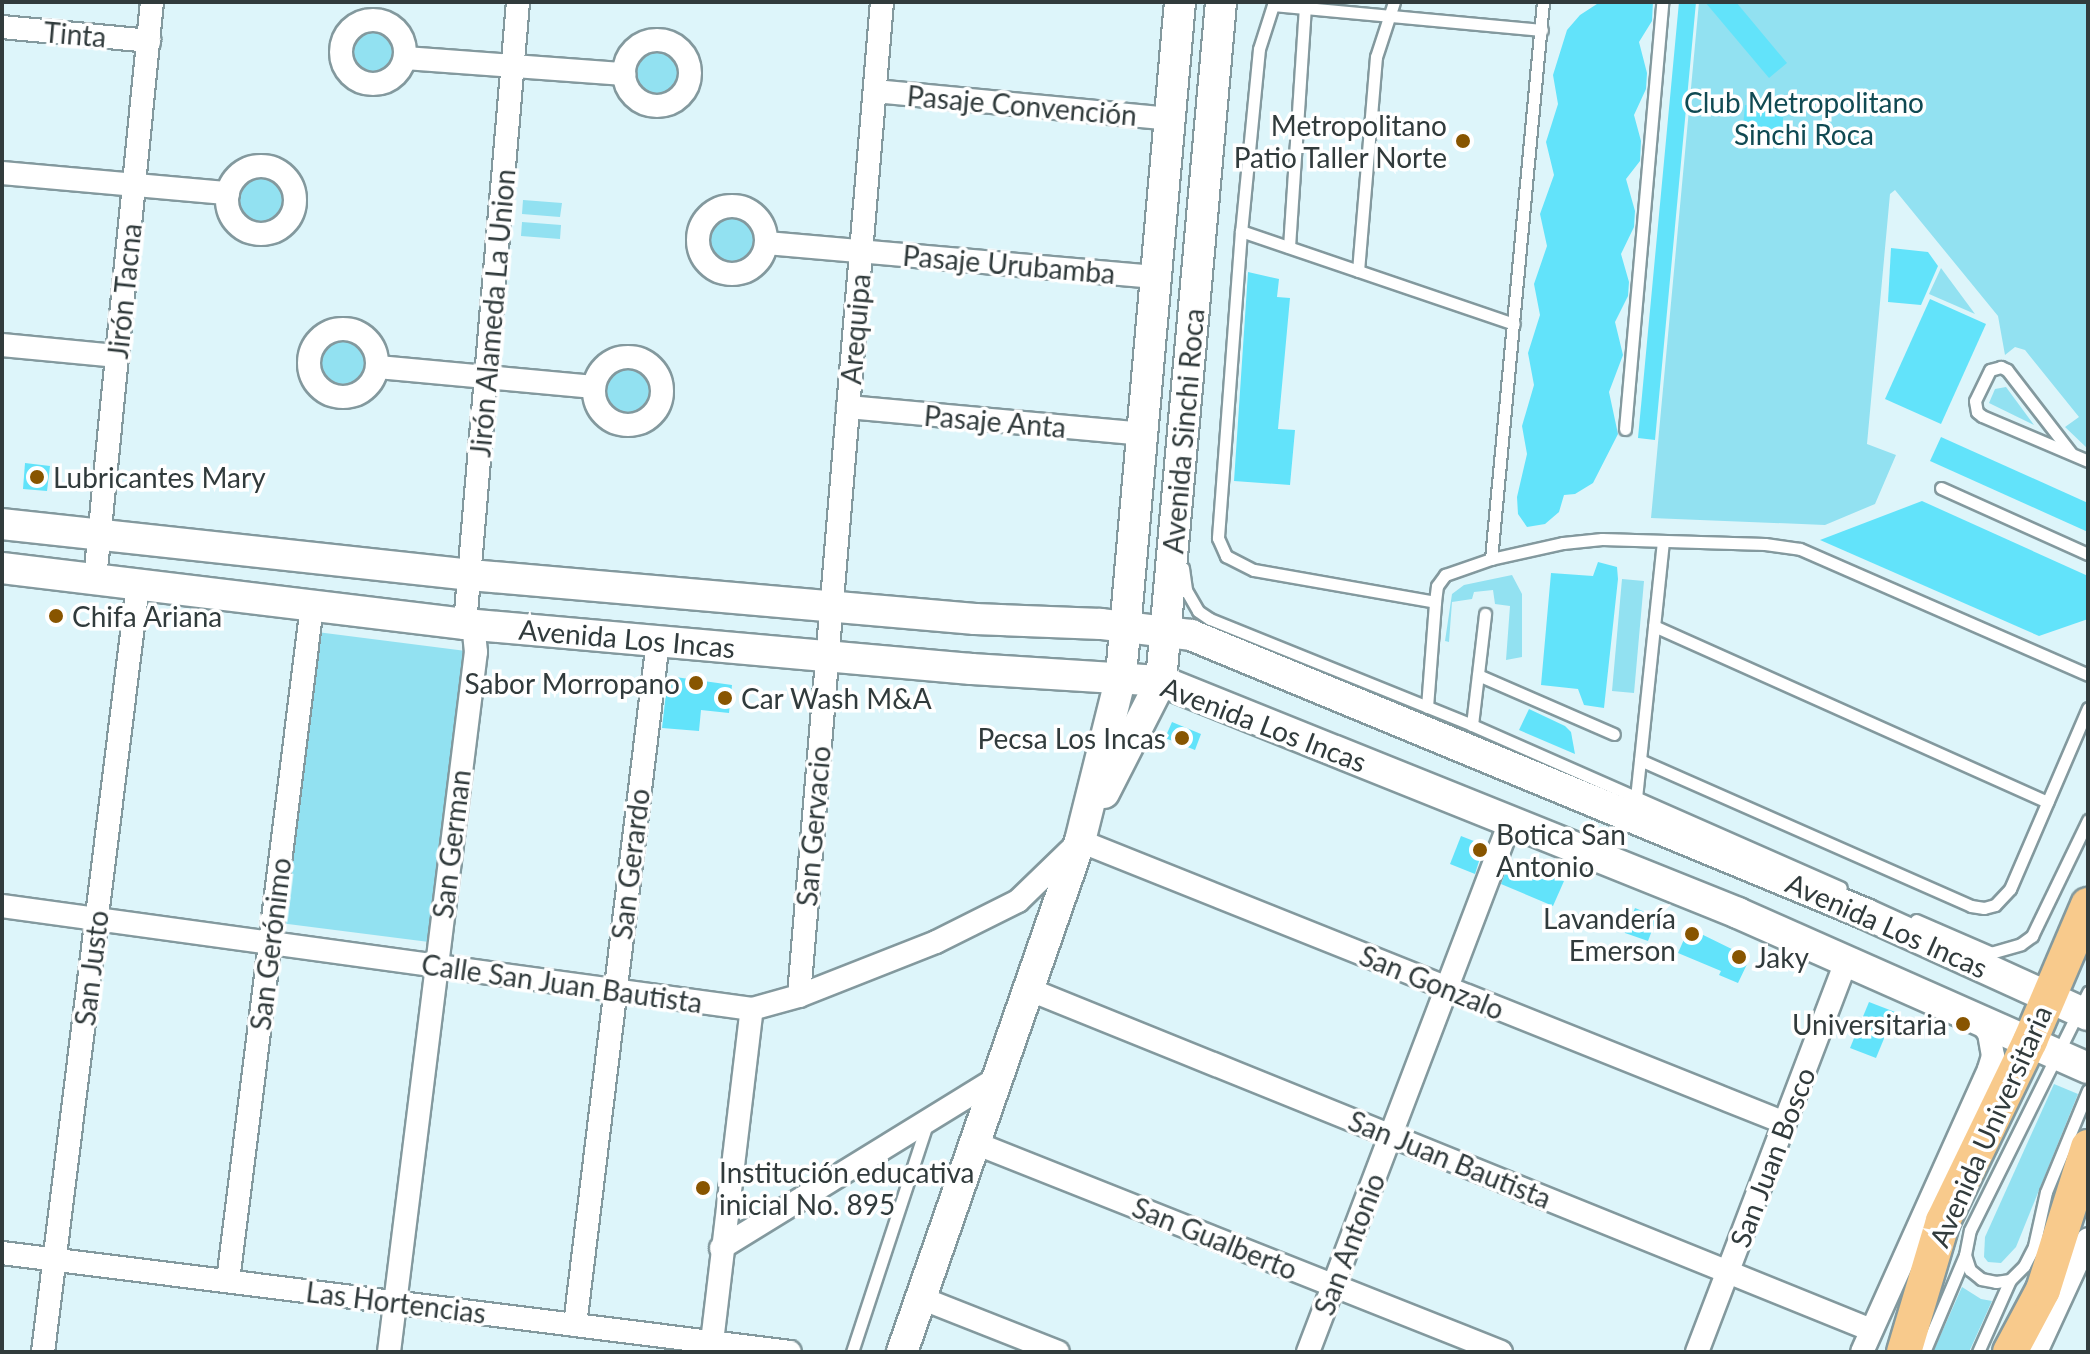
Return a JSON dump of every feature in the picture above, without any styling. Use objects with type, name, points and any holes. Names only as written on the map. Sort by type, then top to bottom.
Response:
[{"type":"main road","name":"Avenida Sinchi Roca","points":[[902,1352],[1080,841],[1121,676],[1180,2]]},
{"type":"main road","name":"Avenida Sinchi Roca","points":[[1080,841],[1161,681],[1221,2]]},
{"type":"main road","name":"Avenida Los Incas","points":[[2,524],[470,575],[832,607],[1165,630],[1191,635],[1978,956],[2047,996],[2085,1006]]},
{"type":"main road","name":"Avenida Los Incas","points":[[2,568],[469,624],[971,669],[1121,676],[1161,681],[1738,913],[2088,1068]]},
{"type":"main road","points":[[1738,913],[1756,868]]},
{"type":"main road","name":"Avenida Universitaria","points":[[1904,1352],[1943,1221],[2044,1048],[2047,996],[2088,905]]},
{"type":"main road","points":[[2010,1352],[2043,1290],[2088,1147]]},
{"type":"street","name":"Jirón Tacna","points":[[95,579],[152,2]]},
{"type":"street","name":"Jirón Alameda La Union","points":[[469,624],[470,575],[518,2]]},
{"type":"street","name":"Arequipa","points":[[828,656],[882,2]]},
{"type":"street","name":"Tinta","points":[[2,27],[149,41]]},
{"type":"street","points":[[405,58],[624,74]]},
{"type":"street","name":"Pasaje Convención","points":[[875,91],[1170,119]]},
{"type":"street","points":[[2,173],[228,193]]},
{"type":"street","name":"Pasaje Urubamba","points":[[766,243],[1156,277]]},
{"type":"street","points":[[2,345],[117,356]]},
{"type":"street","points":[[378,367],[594,387]]},
{"type":"street","name":"Pasaje Anta","points":[[848,407],[1142,434]]},
{"type":"street","name":"San Justo","points":[[43,1352],[138,585]]},
{"type":"street","name":"San Gerónimo","points":[[228,1281],[312,606]]},
{"type":"street","name":"San German","points":[[389,1352],[476,652],[469,624]]},
{"type":"street","name":"San Gerardo","points":[[575,1325],[658,641]]},
{"type":"street","name":"San Gervacio","points":[[799,996],[828,656]]},
{"type":"street","name":"San Antonio","points":[[1308,1352],[1510,822]]},
{"type":"street","name":"Calle San Juan Bautista","points":[[2,906],[752,1009],[799,996],[936,942],[1018,901],[1080,841]]},
{"type":"street","name":"San Gonzalo","points":[[1080,841],[1785,1123]]},
{"type":"street","name":"San Juan Bosco","points":[[1697,1352],[1846,962]]},
{"type":"street","name":"San Juan Bautista","points":[[1028,989],[1871,1330]]},
{"type":"street","points":[[712,1342],[752,1009]]},
{"type":"street","name":"Avenida Universitaria","points":[[1862,1352],[1987,1075],[1993,1056],[1989,1033],[1977,1018]]},
{"type":"street","points":[[721,1248],[997,1078]]},
{"type":"street","name":"San Gualberto","points":[[975,1143],[1501,1352]]},
{"type":"street","points":[[2036,1352],[2088,1239]]},
{"type":"street","name":"Las Hortencias","points":[[2,1253],[790,1352]]},
{"type":"street","points":[[921,1298],[1058,1352]]},
{"type":"lane","points":[[1358,271],[1376,57],[1394,2]]},
{"type":"lane","points":[[1491,559],[1543,2]]},
{"type":"lane","points":[[1625,429],[1662,2]]},
{"type":"lane","points":[[1435,602],[1254,570],[1235,563],[1221,547],[1218,526],[1259,49],[1273,3],[1542,30]]},
{"type":"lane","points":[[1289,247],[1305,5]]},
{"type":"lane","points":[[1221,161],[1183,574],[1186,590],[1198,611],[1210,619],[1472,725],[1847,891]]},
{"type":"lane","points":[[1241,231],[1514,324]]},
{"type":"lane","points":[[2071,453],[2007,370],[2001,367],[1990,370],[1975,401],[1977,412],[2088,461]]},
{"type":"lane","points":[[1941,488],[2088,554]]},
{"type":"lane","points":[[1427,707],[1437,586],[1445,575],[1491,559],[1582,540],[1765,544],[1800,549],[2088,675]]},
{"type":"lane","points":[[1636,798],[1663,541]]},
{"type":"lane","points":[[1472,725],[1485,614]]},
{"type":"lane","points":[[1654,626],[2047,802]]},
{"type":"lane","points":[[1478,675],[1614,734]]},
{"type":"lane","points":[[1640,760],[1971,906],[1984,908],[1995,905],[2010,889],[2088,708]]},
{"type":"lane","points":[[1904,915],[1978,956],[2021,944],[2032,936],[2088,820]]},
{"type":"lane","points":[[1924,1352],[1965,1255],[1970,1230],[2044,1048],[2085,1006]]},
{"type":"lane","points":[[1978,1352],[2010,1280],[2024,1266],[2034,1246],[2046,1192],[2088,1090]]},
{"type":"lane","points":[[852,1352],[928,1121]]},
{"type":"lane","points":[[1965,1255],[1970,1270],[1981,1279],[1996,1282],[2010,1280]]},
{"type":"green space","name":"Club Metropolitano Sinchi Roca","points":[[1699,2],[2088,2],[2088,449],[2065,427],[2079,417],[2025,350],[2015,347],[2005,355],[1998,316],[1895,190],[1890,194],[1867,444],[1896,455],[1875,504],[1825,525],[1651,518]]},
{"type":"green space","points":[[373,28],[382,29],[390,35],[396,43],[396,61],[390,69],[382,75],[373,76],[364,75],[356,69],[350,61],[349,52],[350,43],[356,35],[364,29]]},
{"type":"green space","points":[[657,48],[675,56],[683,74],[675,92],[657,100],[639,92],[631,74],[639,56]]},
{"type":"green space","points":[[262,175],[280,182],[287,200],[280,218],[262,225],[244,218],[237,200],[244,182]]},
{"type":"green space","points":[[523,200],[562,203],[560,217],[522,214]]},
{"type":"green space","points":[[732,212],[752,220],[760,240],[752,260],[732,268],[712,260],[704,240],[712,220]]},
{"type":"green space","points":[[522,222],[561,225],[560,239],[521,236]]},
{"type":"green space","points":[[1941,268],[1975,314],[1929,294]]},
{"type":"green space","points":[[343,337],[362,345],[370,364],[362,383],[343,391],[324,383],[316,364],[324,345]]},
{"type":"green space","points":[[628,366],[646,374],[654,392],[646,410],[628,418],[610,410],[602,392],[610,374]]},
{"type":"green space","points":[[2006,387],[2034,425],[1989,403],[1995,389]]},
{"type":"green space","points":[[1512,575],[1522,594],[1522,657],[1506,660],[1510,606],[1495,604],[1493,590],[1474,592],[1472,599],[1452,602],[1449,642],[1445,641],[1452,594],[1464,585]]},
{"type":"green space","points":[[1622,579],[1644,581],[1634,693],[1612,691]]},
{"type":"green space","points":[[317,632],[466,651],[429,942],[280,923]]},
{"type":"green space","points":[[2054,1084],[2078,1094],[2016,1247],[2001,1263],[1988,1262],[1984,1257],[1985,1237]]},
{"type":"green space","points":[[1962,1287],[1981,1299],[1992,1301],[1969,1352],[1933,1352]]},
{"type":"building","points":[[1600,2],[1653,2],[1652,21],[1639,42],[1647,73],[1646,89],[1634,115],[1641,141],[1640,161],[1626,179],[1635,211],[1634,227],[1621,254],[1629,282],[1628,296],[1615,322],[1623,355],[1609,392],[1618,434],[1593,483],[1575,494],[1564,495],[1559,512],[1545,524],[1527,527],[1518,514],[1517,497],[1527,454],[1522,426],[1534,385],[1528,353],[1540,315],[1534,284],[1547,246],[1540,214],[1554,175],[1546,142],[1558,104],[1553,75],[1567,30],[1580,15]]},
{"type":"building","points":[[1679,2],[1696,2],[1655,440],[1638,438]]},
{"type":"building","points":[[1705,2],[1736,2],[1787,63],[1769,78]]},
{"type":"building","points":[[1745,105],[1784,109],[1782,130],[1743,126]]},
{"type":"building","points":[[1891,248],[1928,252],[1938,266],[1921,305],[1888,302]]},
{"type":"building","points":[[1248,272],[1279,279],[1277,297],[1290,298],[1278,429],[1295,430],[1290,485],[1234,481]]},
{"type":"building","points":[[1930,299],[1986,324],[1941,424],[1885,399]]},
{"type":"building","points":[[1941,437],[2088,503],[2088,532],[1930,461]]},
{"type":"building","points":[[25,463],[50,466],[47,491],[23,489]]},
{"type":"building","points":[[1922,501],[2088,576],[2088,619],[2039,636],[1820,540]]},
{"type":"building","points":[[1598,562],[1617,567],[1618,579],[1604,708],[1584,705],[1578,689],[1541,685],[1551,573],[1593,576]]},
{"type":"building","points":[[668,676],[732,685],[729,713],[701,710],[699,731],[662,728]]},
{"type":"building","points":[[1529,709],[1565,726],[1571,732],[1575,754],[1519,730]]},
{"type":"building","points":[[1172,722],[1201,734],[1195,750],[1165,738]]},
{"type":"building","points":[[1461,836],[1484,845],[1475,874],[1450,864]]},
{"type":"building","points":[[1517,862],[1564,881],[1553,906],[1501,884],[1508,866]]},
{"type":"building","points":[[1635,908],[1657,917],[1648,941],[1625,933]]},
{"type":"building","points":[[1689,928],[1750,958],[1738,983],[1719,975],[1721,971],[1678,953]]},
{"type":"building","points":[[1869,1002],[1895,1012],[1876,1058],[1850,1048]]},
{"type":"place","name":"Metropolitano Patio Taller Norte","points":[[1463,141]]},
{"type":"place","name":"Lubricantes Mary","points":[[37,477]]},
{"type":"place","name":"Chifa Ariana","points":[[56,616]]},
{"type":"place","name":"Sabor Morropano","points":[[696,683]]},
{"type":"place","name":"Car Wash M&A","points":[[725,698]]},
{"type":"place","name":"Pecsa Los Incas","points":[[1182,738]]},
{"type":"place","name":"Botica San Antonio","points":[[1480,850]]},
{"type":"place","name":"Lavandería Emerson","points":[[1692,934]]},
{"type":"place","name":"Jaky","points":[[1739,957]]},
{"type":"place","name":"Universitaria","points":[[1963,1024]]},
{"type":"place","name":"Institución educativa inicial No. 895","points":[[703,1188]]}]
